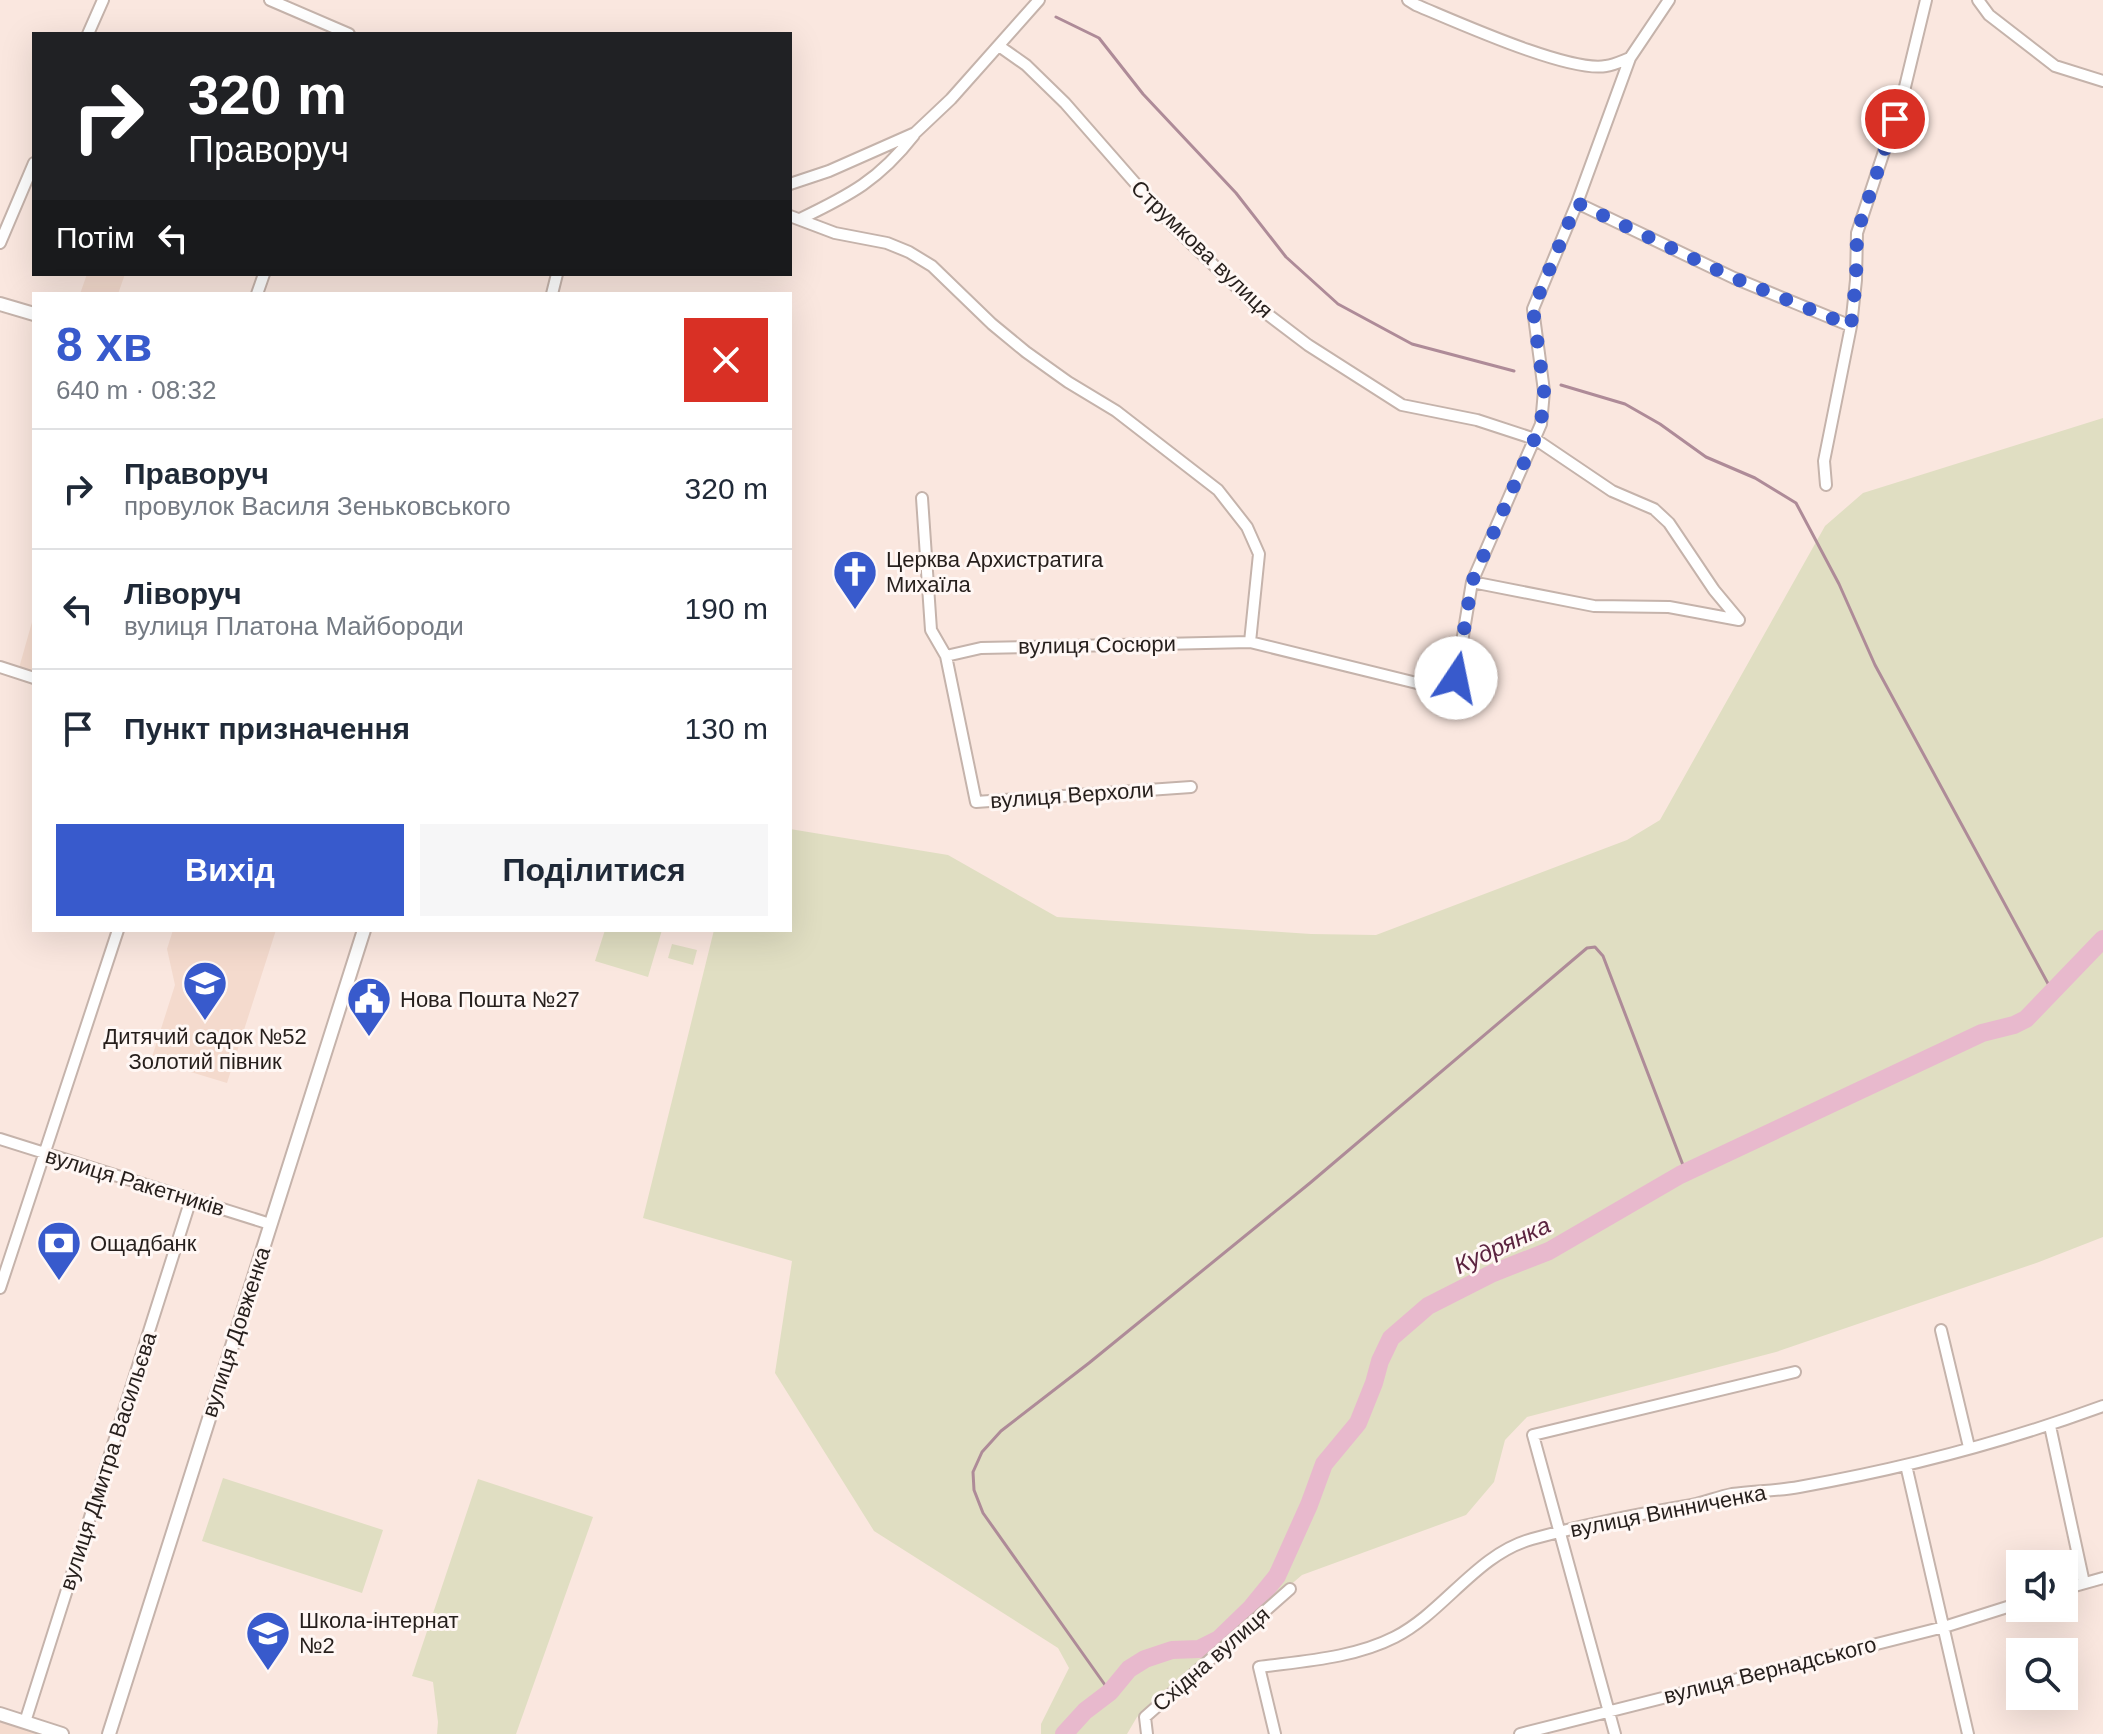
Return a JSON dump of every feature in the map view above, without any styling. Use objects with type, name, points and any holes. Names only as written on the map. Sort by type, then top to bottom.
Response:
[{"type":"street","points":[[89,32],[103,0]]},
{"type":"street","points":[[270,0],[343,32]]},
{"type":"street","points":[[795,218],[874,179],[1039,0]]},
{"type":"street","points":[[1408,0],[1429,11],[1551,57],[1587,66],[1605,66],[1630,58]]},
{"type":"street","points":[[1472,582],[1541,424],[1544,391],[1533,309],[1577,203],[1630,58],[1669,0]]},
{"type":"street","points":[[1826,485],[1824,461],[1851,326],[1857,233],[1904,91],[1926,0]]},
{"type":"street","points":[[1978,0],[1989,15],[2055,66],[2103,81]]},
{"type":"street","name":"Струмкова вулиця","points":[[999,46],[1026,65],[1065,103],[1171,224],[1254,304],[1308,345],[1402,405],[1477,420],[1535,439],[1612,491],[1654,509],[1669,523],[1714,590],[1739,620],[1669,607],[1594,606],[1472,582]]},
{"type":"street","points":[[792,183],[829,171],[915,133]]},
{"type":"street","points":[[0,243],[32,168]]},
{"type":"street","points":[[1577,203],[1748,284],[1851,326]]},
{"type":"street","points":[[795,218],[835,233],[887,243],[932,266],[1015,343],[1068,382],[1116,411],[1218,490],[1247,527],[1259,554],[1250,642]]},
{"type":"street","points":[[0,304],[32,313]]},
{"type":"street","name":"вулиця Верхоли","points":[[922,498],[931,630],[946,656],[976,802],[1191,787]]},
{"type":"street","name":"вулиця Сосюри","points":[[946,656],[981,648],[1250,642],[1433,687],[1447,686],[1456,678],[1472,582]]},
{"type":"street","points":[[0,667],[32,677]]},
{"type":"street","points":[[0,1288],[117,932]]},
{"type":"street","name":"вулиця Довженка","points":[[109,1734],[363,932]]},
{"type":"street","name":"вулиця Ракетників","points":[[0,1139],[270,1224]]},
{"type":"street","name":"вулиця Дмитра Васильєва","points":[[25,1722],[191,1199]]},
{"type":"street","points":[[1941,1330],[1969,1447]]},
{"type":"street","points":[[1615,1734],[1533,1435],[1795,1372]]},
{"type":"street","name":"вулиця Винниченка","points":[[1275,1734],[1259,1667],[1333,1657],[1396,1637],[1430,1613],[1491,1560],[1529,1540],[1619,1517],[1906,1465],[2050,1426],[2103,1406]]},
{"type":"street","points":[[2050,1426],[2084,1583]]},
{"type":"street","points":[[1906,1465],[1968,1734]]},
{"type":"street","points":[[2078,1585],[2103,1578]]},
{"type":"street","name":"Східна вулиця","points":[[1147,1734],[1145,1717],[1290,1589]]},
{"type":"street","name":"вулиця Вернадського","points":[[1520,1734],[1944,1627],[2006,1607]]},
{"type":"street","points":[[0,1714],[62,1734]]},
{"type":"shaded area","points":[[86,276],[124,276],[119,292],[81,292]]},
{"type":"shaded area","points":[[2103,418],[2103,1237],[1776,1352],[1527,1417],[1505,1440],[1494,1482],[1466,1515],[1302,1575],[1137,1717],[1127,1734],[1041,1734],[1041,1724],[1069,1668],[1058,1648],[874,1531],[775,1373],[792,1261],[643,1218],[714,932],[792,932],[792,829],[948,855],[1057,917],[1311,934],[1376,935],[1627,840],[1660,820],[1825,526],[1863,493]]},
{"type":"shaded area","points":[[32,622],[32,671],[19,668]]},
{"type":"shaded area","name":"Дитячий садок №52 Золотий півник","points":[[172,932],[275,932],[227,1083],[151,1060],[175,985],[167,949]]},
{"type":"shaded area","points":[[604,932],[661,932],[648,977],[595,961]]},
{"type":"shaded area","points":[[672,944],[697,950],[693,965],[668,958]]},
{"type":"shaded area","points":[[223,1478],[383,1530],[362,1593],[202,1541]]},
{"type":"shaded area","points":[[478,1479],[593,1517],[516,1734],[437,1734],[433,1682],[412,1676]]},
{"type":"shaded area","points":[[0,1719],[46,1734],[0,1734]]},
{"type":"waterway","points":[[1056,17],[1099,38],[1143,94],[1236,193],[1286,257],[1338,304],[1412,344],[1514,371]]},
{"type":"waterway","points":[[1561,385],[1625,404],[1660,424],[1706,457],[1755,478],[1796,503],[1839,584],[1875,665],[2052,991]]},
{"type":"waterway","name":"Кудрянка","points":[[1064,1734],[1085,1711],[1110,1692],[1129,1669],[1145,1659],[1172,1650],[1199,1649],[1219,1639],[1251,1608],[1277,1576],[1324,1464],[1358,1423],[1391,1338],[1428,1306],[1493,1273],[1549,1251],[1680,1175],[1982,1033],[2026,1019],[2103,939]]},
{"type":"waterway","points":[[1110,1692],[983,1513],[974,1490],[973,1472],[982,1452],[1001,1431],[1310,1183],[1587,948],[1595,947],[1603,956],[1686,1173]]},
{"type":"place","name":"Церква Архистратига Михаїла","points":[[855,611]]},
{"type":"place","name":"Дитячий садок №52 Золотий півник","points":[[205,1022]]},
{"type":"place","name":"Нова Пошта №27","points":[[369,1038]]},
{"type":"place","name":"Ощадбанк","points":[[59,1282]]},
{"type":"place","name":"Школа-інтернат №2","points":[[268,1672]]},
{"type":"route","points":[[1456,678],[1472,582],[1541,424],[1544,391],[1533,309],[1577,203],[1734,278],[1851,326],[1857,233],[1895,119]]}]
